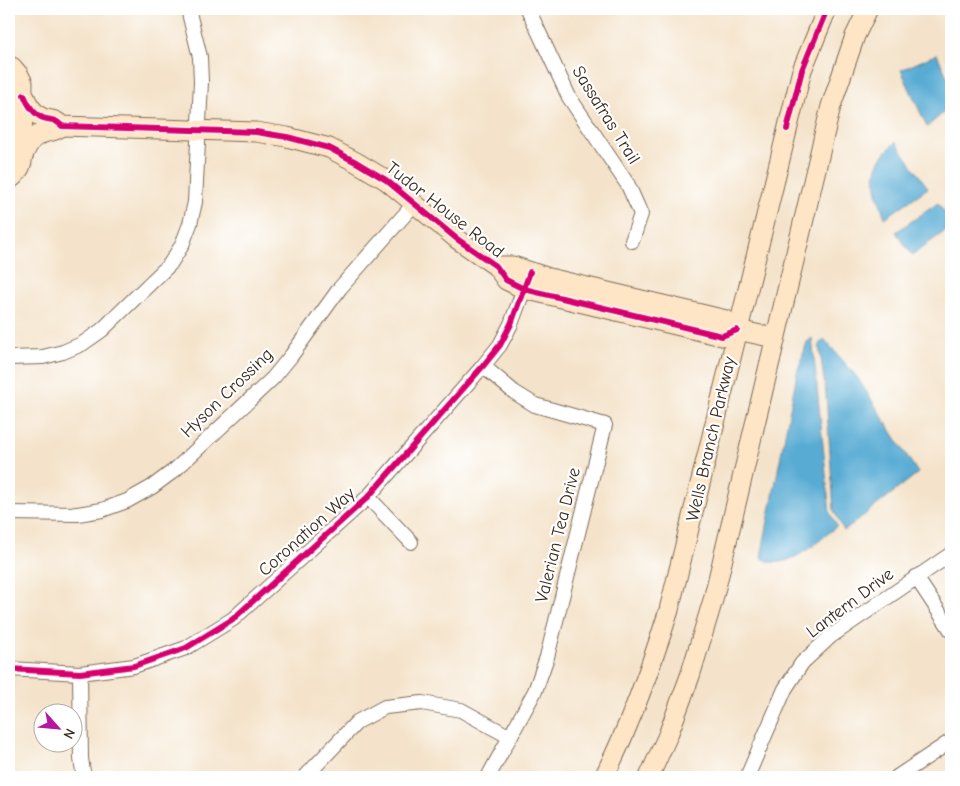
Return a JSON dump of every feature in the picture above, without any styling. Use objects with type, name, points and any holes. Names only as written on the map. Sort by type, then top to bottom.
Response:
[{"type":"main road","name":"Wells Branch Parkway","points":[[604,777],[617,752],[647,677],[669,610],[686,548],[737,330],[802,70],[827,9]]},
{"type":"main road","points":[[649,777],[668,735],[690,676],[713,600],[831,106],[855,36],[868,9]]},
{"type":"main road","name":"Tudor House Road","points":[[9,66],[12,67],[24,83],[22,157],[20,168],[13,178],[9,180]]},
{"type":"main road","name":"Tudor House Road","points":[[24,95],[28,105],[34,112],[44,118],[55,119],[62,126]]},
{"type":"main road","name":"Tudor House Road","points":[[22,157],[27,146],[35,137],[44,133],[54,132],[62,126],[256,132],[287,137],[329,148],[386,180],[457,239],[496,266],[506,280],[527,280],[722,336],[737,330],[775,338]]},
{"type":"street","points":[[9,358],[43,358],[82,344],[102,330],[170,264],[182,245],[196,202],[201,82],[200,57],[188,9]]},
{"type":"street","name":"Sassafras Trail","points":[[528,9],[569,97],[628,185],[641,214],[632,241]]},
{"type":"street","name":"Hyson Crossing","points":[[9,513],[78,514],[102,510],[127,501],[144,492],[176,469],[273,378],[340,288],[415,203]]},
{"type":"street","name":"Coronation Way","points":[[9,669],[80,673],[134,666],[186,648],[233,619],[368,497],[484,366],[500,345],[511,324],[527,280]]},
{"type":"street","name":"Valerian Tea Drive","points":[[484,366],[514,392],[535,405],[605,425],[547,657],[535,691],[488,777]]},
{"type":"street","points":[[368,497],[411,542]]},
{"type":"street","name":"Lantern Drive","points":[[747,777],[785,689],[802,664],[832,636],[951,554]]},
{"type":"street","points":[[916,577],[951,630]]},
{"type":"street","points":[[80,673],[81,758],[84,777]]},
{"type":"street","points":[[305,777],[356,722],[386,706],[422,702],[461,710],[510,737]]},
{"type":"street","points":[[896,777],[951,741]]},
{"type":"green space","points":[[9,76],[15,84],[16,94],[12,163],[9,168]]},
{"type":"water","points":[[937,54],[951,86],[951,106],[927,127],[901,70]]},
{"type":"water","points":[[896,142],[928,188],[885,218],[876,186],[876,169],[886,151]]},
{"type":"water","points":[[938,203],[951,222],[951,227],[912,255],[896,232]]},
{"type":"water","points":[[812,338],[830,513],[837,526],[801,554],[780,562],[770,562],[761,557],[797,373],[807,342]]},
{"type":"water","points":[[824,339],[857,377],[918,473],[844,531],[834,511],[826,395],[819,344]]},
{"type":"cycle path","points":[[787,129],[802,70],[827,9]]},
{"type":"cycle path","points":[[24,95],[29,106],[36,114],[55,121],[62,126],[256,132],[287,137],[329,148],[386,180],[457,239],[496,266],[506,280],[524,289],[722,336],[737,330]]},
{"type":"cycle path","points":[[9,669],[80,673],[134,666],[186,648],[233,619],[368,497],[483,366],[500,345],[511,324],[530,272]]}]
